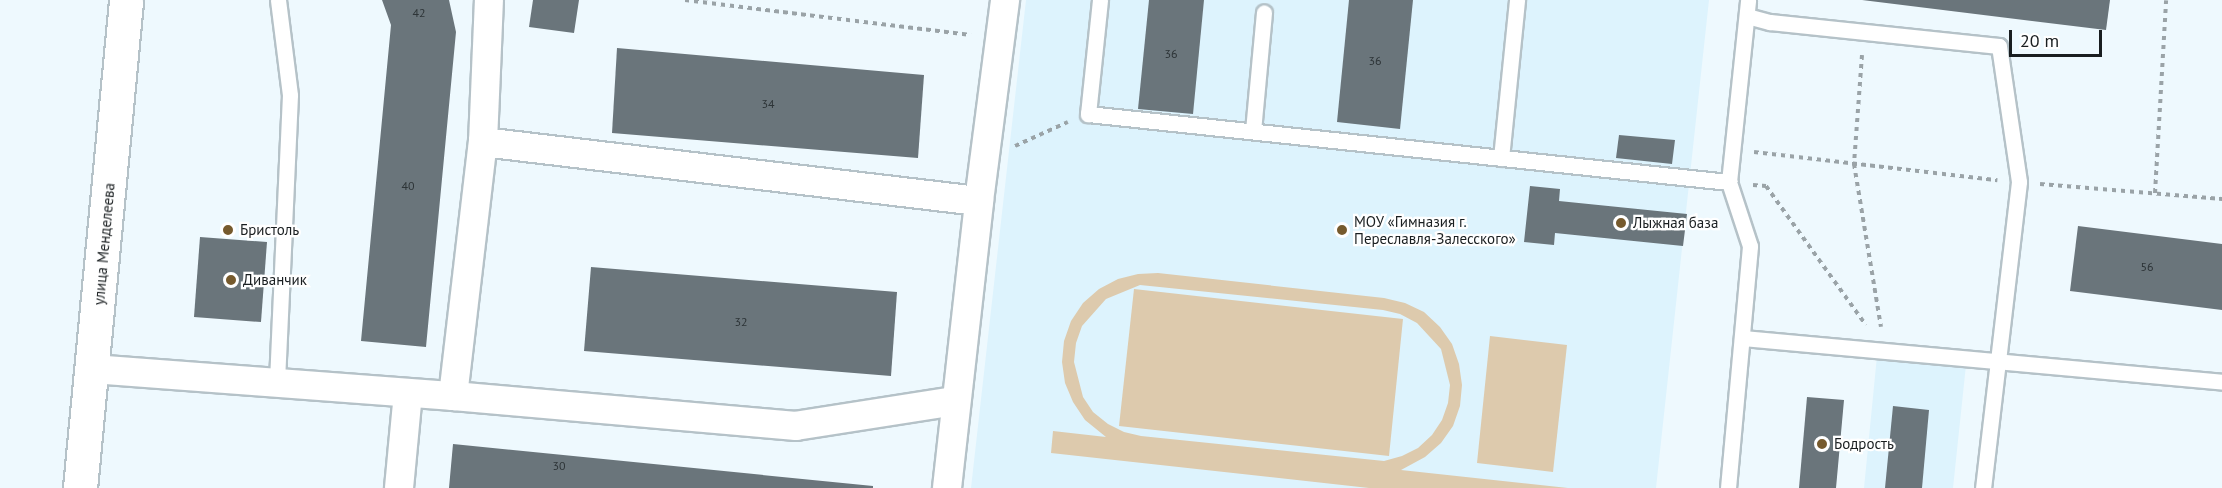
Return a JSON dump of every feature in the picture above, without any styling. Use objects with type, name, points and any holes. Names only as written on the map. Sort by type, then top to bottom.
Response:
[{"type":"main road","name":"улица Менделеева","points":[[81,488],[126,0]]},
{"type":"street","points":[[453,396],[483,142],[489,0]]},
{"type":"street","points":[[947,488],[955,401],[1005,0]]},
{"type":"street","points":[[483,142],[979,201]]},
{"type":"street","points":[[93,369],[164,376],[277,381],[796,426],[955,401]]},
{"type":"street","points":[[399,488],[408,393]]},
{"type":"lane","points":[[277,381],[291,95],[278,0]]},
{"type":"lane","points":[[1100,0],[1088,114],[1729,182]]},
{"type":"lane","points":[[1501,158],[1517,0]]},
{"type":"lane","points":[[1728,488],[1750,246],[1729,182],[1748,0]]},
{"type":"lane","points":[[1253,131],[1264,14]]},
{"type":"lane","points":[[1747,16],[1770,22],[1999,46],[2019,182],[1983,488]]},
{"type":"lane","points":[[1742,338],[2222,382]]},
{"type":"path","points":[[685,0],[1001,39]]},
{"type":"path","points":[[2154,193],[2166,0]]},
{"type":"path","points":[[1864,32],[1854,164],[1885,351]]},
{"type":"path","points":[[987,147],[1010,148],[1088,114]]},
{"type":"path","points":[[1732,149],[2019,182],[2222,199]]},
{"type":"path","points":[[1729,182],[1766,186],[1885,351]]},
{"type":"shaded area","name":"МОУ «Гимназия г. Переславля-Залесского»","points":[[1026,0],[1709,0],[1656,488],[971,488]]},
{"type":"shaded area","points":[[1158,273],[1384,298],[1405,303],[1424,312],[1440,327],[1452,344],[1459,364],[1462,385],[1460,406],[1453,426],[1441,443],[1425,457],[1401,470],[1568,488],[1369,488],[1051,453],[1053,431],[1106,437],[1085,420],[1073,402],[1065,383],[1062,362],[1064,341],[1071,321],[1083,303],[1099,289],[1118,279],[1138,274]],"holes":[[[1140,285],[1383,310],[1400,314],[1417,323],[1441,349],[1450,385],[1448,403],[1442,420],[1432,435],[1418,448],[1384,461],[1141,436],[1124,432],[1108,424],[1093,412],[1083,397],[1074,362],[1076,343],[1082,326],[1106,299]]]},
{"type":"shaded area","points":[[1134,289],[1403,319],[1389,456],[1119,426]]},
{"type":"shaded area","points":[[1490,336],[1567,345],[1553,472],[1477,463]]},
{"type":"shaded area","points":[[1877,356],[1966,365],[1953,488],[1864,488]]},
{"type":"building","points":[[382,0],[449,0],[456,32],[426,347],[361,341],[391,25]]},
{"type":"building","points":[[533,0],[579,0],[574,33],[529,27]]},
{"type":"building","points":[[1149,0],[1204,0],[1193,114],[1138,109]]},
{"type":"building","points":[[1349,0],[1413,0],[1400,129],[1337,122]]},
{"type":"building","points":[[1862,0],[2110,0],[2106,30]]},
{"type":"building","points":[[617,48],[924,75],[918,158],[612,133]]},
{"type":"building","points":[[1619,135],[1675,140],[1672,164],[1616,158]]},
{"type":"building","name":"Лыжная база","points":[[1530,186],[1560,189],[1559,201],[1687,214],[1683,246],[1555,233],[1554,245],[1524,242]]},
{"type":"building","points":[[2078,226],[2222,244],[2222,310],[2070,291]]},
{"type":"building","name":"Диванчик","points":[[200,237],[267,242],[261,322],[194,317]]},
{"type":"building","points":[[591,267],[897,292],[891,376],[584,351]]},
{"type":"building","name":"Бодрость","points":[[1807,397],[1844,400],[1836,488],[1799,488]]},
{"type":"building","points":[[1893,406],[1929,410],[1922,488],[1885,488]]},
{"type":"building","points":[[453,444],[873,486],[873,488],[449,488]]},
{"type":"place","name":"Лыжная база","points":[[1621,223]]},
{"type":"place","name":"Бристоль","points":[[228,230]]},
{"type":"place","name":"МОУ «Гимназия г. Переславля-Залесского»","points":[[1342,230]]},
{"type":"place","name":"Диванчик","points":[[231,280]]},
{"type":"place","name":"Бодрость","points":[[1822,444]]}]
